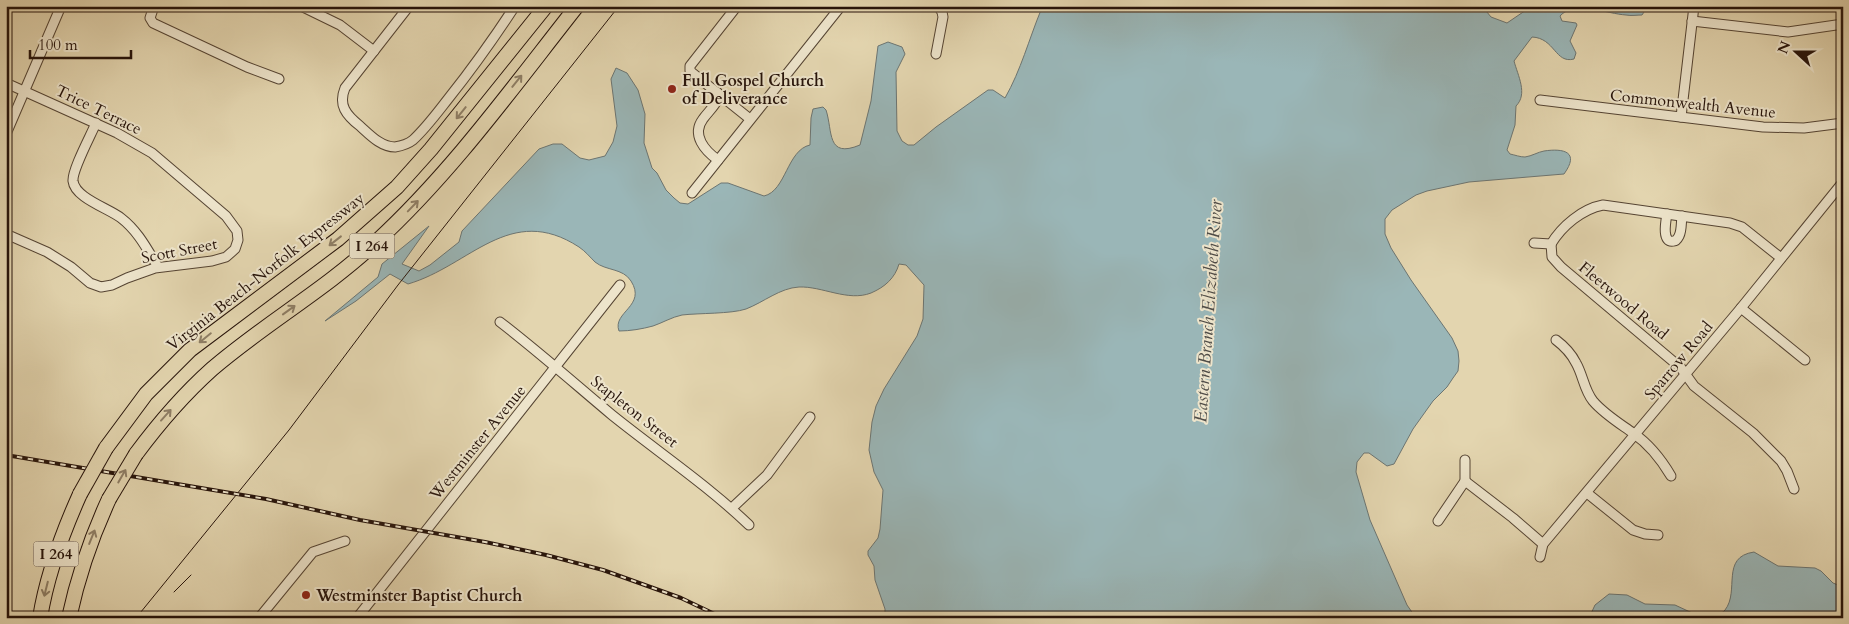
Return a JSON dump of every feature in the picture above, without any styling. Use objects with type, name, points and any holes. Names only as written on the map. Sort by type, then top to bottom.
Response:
[{"type":"highway","name":"Virginia Beach-Norfolk Expressway","points":[[40,618],[58,546],[80,494],[106,448],[146,394],[190,350],[338,239],[397,187],[431,149],[546,6]]},
{"type":"highway","name":"I 264","points":[[69,618],[79,573],[109,500],[136,454],[159,423],[184,395],[211,370],[349,266],[401,219],[459,154],[577,6]]},
{"type":"street","points":[[6,134],[61,6]]},
{"type":"street","points":[[409,6],[345,88],[342,101],[343,107],[350,118],[379,142],[391,146],[402,146],[413,140],[430,122],[468,74],[515,6]]},
{"type":"street","points":[[737,6],[689,69],[750,119]]},
{"type":"street","points":[[692,193],[841,6]]},
{"type":"street","points":[[936,54],[943,17],[938,6]]},
{"type":"street","points":[[1681,117],[1694,6]]},
{"type":"street","points":[[308,7],[348,30],[374,51]]},
{"type":"street","points":[[152,10],[150,18],[153,23],[247,67],[279,79]]},
{"type":"street","points":[[1692,21],[1788,32],[1843,24]]},
{"type":"street","name":"Trice Terrace","points":[[6,83],[135,142],[152,152],[173,171]]},
{"type":"street","points":[[717,92],[718,99],[701,121],[698,132],[702,145],[718,160]]},
{"type":"street","name":"Commonwealth Avenue","points":[[1540,100],[1775,128],[1804,128],[1843,123]]},
{"type":"street","points":[[96,123],[74,174],[75,186],[82,195],[120,218],[133,230],[143,240],[158,267]]},
{"type":"street","name":"Scott Street","points":[[6,234],[54,256],[90,283],[101,286],[112,285],[135,274],[158,267],[226,258],[235,249],[238,240],[237,231],[226,216],[173,171]]},
{"type":"street","name":"Sparrow Road","points":[[1540,557],[1543,544],[1741,308],[1843,182]]},
{"type":"street","points":[[1534,243],[1551,244],[1558,233],[1592,207],[1603,205],[1730,223],[1742,227],[1781,258]]},
{"type":"street","points":[[1667,214],[1665,233],[1668,240],[1671,241],[1679,237],[1682,216]]},
{"type":"street","name":"Fleetwood Road","points":[[1551,244],[1552,257],[1561,267],[1682,368],[1694,386],[1752,433],[1781,461],[1794,489]]},
{"type":"street","name":"Westminster Avenue","points":[[357,618],[620,285]]},
{"type":"street","points":[[1741,308],[1805,360]]},
{"type":"street","name":"Stapleton Street","points":[[500,322],[535,348],[612,415],[732,508],[749,525]]},
{"type":"street","points":[[1556,340],[1565,347],[1577,363],[1586,390],[1592,401],[1635,434],[1660,458],[1671,476]]},
{"type":"street","points":[[732,508],[767,475],[810,417]]},
{"type":"street","points":[[1438,520],[1465,481],[1465,460]]},
{"type":"street","points":[[1465,481],[1543,544]]},
{"type":"street","points":[[1587,493],[1633,530],[1645,534],[1658,534]]},
{"type":"street","points":[[259,618],[313,552],[345,541]]},
{"type":"water","name":"Eastern Branch Elizabeth River","points":[[1040,6],[1482,6],[1491,17],[1507,23],[1532,6],[1644,6],[1646,9],[1642,15],[1619,14],[1582,8],[1566,11],[1560,16],[1562,21],[1576,23],[1577,25],[1570,41],[1576,53],[1574,59],[1568,60],[1563,58],[1546,42],[1540,38],[1532,37],[1514,61],[1522,90],[1520,101],[1516,106],[1515,125],[1507,150],[1510,154],[1525,157],[1544,151],[1558,150],[1568,153],[1570,156],[1569,167],[1564,174],[1469,182],[1427,191],[1416,195],[1392,210],[1385,219],[1385,234],[1391,248],[1452,338],[1458,351],[1459,361],[1458,371],[1413,429],[1394,464],[1387,466],[1369,453],[1364,453],[1357,462],[1356,472],[1370,520],[1407,605],[1416,618],[885,618],[885,609],[875,580],[874,566],[868,555],[868,551],[878,538],[883,490],[874,472],[869,450],[876,406],[884,389],[917,336],[923,319],[924,285],[906,265],[899,264],[892,278],[881,288],[871,293],[853,296],[808,287],[792,288],[740,311],[682,315],[649,327],[619,331],[618,324],[620,319],[635,297],[635,290],[628,277],[599,265],[579,247],[554,235],[532,231],[511,234],[491,242],[430,275],[408,284],[390,274],[356,301],[325,321],[378,277],[382,264],[429,226],[402,264],[419,271],[430,265],[459,242],[462,231],[539,149],[553,144],[562,144],[580,158],[589,160],[605,156],[613,142],[617,126],[611,79],[616,68],[627,73],[638,90],[645,114],[644,143],[652,168],[657,173],[666,190],[674,198],[680,203],[688,204],[721,183],[728,183],[764,196],[771,193],[777,187],[796,154],[802,148],[810,145],[813,109],[823,107],[826,110],[831,134],[836,146],[849,148],[860,145],[871,101],[878,46],[888,42],[902,47],[905,54],[896,72],[897,131],[902,141],[908,145],[914,145],[988,90],[993,90],[1005,98],[1016,77],[1041,10]]},
{"type":"water","points":[[1754,552],[1778,566],[1815,568],[1821,571],[1833,583],[1843,587],[1843,618],[1707,618],[1725,610],[1731,594],[1732,576],[1737,560],[1744,555]]},
{"type":"water","points":[[1609,594],[1627,595],[1645,604],[1675,605],[1703,618],[1589,618],[1595,605]]},
{"type":"tram line","points":[[136,618],[289,430],[398,285],[619,6]]},
{"type":"tram line","points":[[174,592],[191,575]]},
{"type":"railway","points":[[6,455],[266,499],[360,520],[546,555],[603,570],[681,598],[723,618]]},
{"type":"place","name":"Full Gospel Church of Deliverance","points":[[672,89]]},
{"type":"place","name":"Westminster Baptist Church","points":[[306,595]]}]
